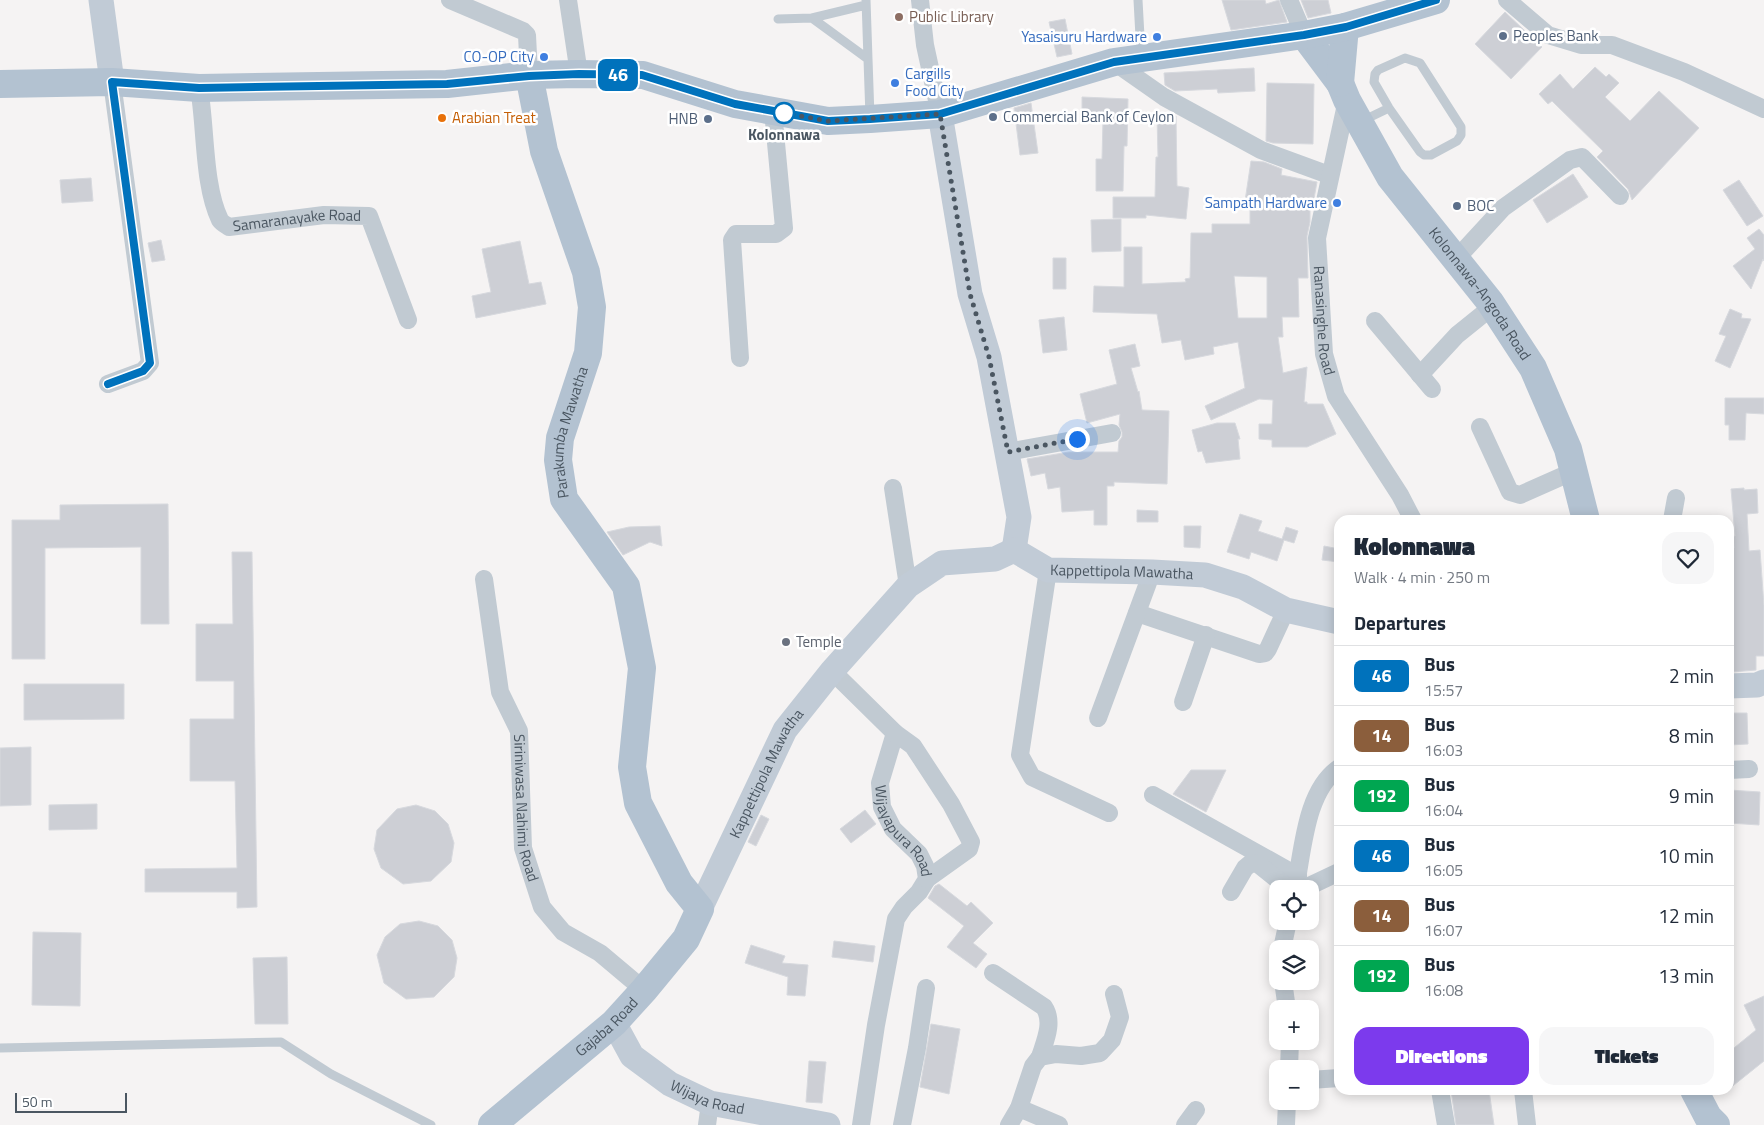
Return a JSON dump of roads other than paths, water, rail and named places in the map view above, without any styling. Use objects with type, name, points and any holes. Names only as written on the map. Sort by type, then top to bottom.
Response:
[{"type":"main road","points":[[0,84],[112,82],[199,88],[447,84],[529,76],[579,74],[642,75],[735,104],[828,121],[870,119],[940,114],[1114,62],[1304,35],[1346,27],[1436,0]]},
{"type":"main road","points":[[1346,27],[1349,102]]},
{"type":"main road","name":"Kolonnawa-Angoda Road","points":[[1304,35],[1349,102],[1390,177],[1456,258],[1492,306],[1533,368],[1568,449],[1585,515]]},
{"type":"main road","name":"Parakumba Mawatha","points":[[529,76],[544,151],[586,272],[592,307],[588,353],[560,438],[558,460],[564,499],[626,586],[642,668],[632,767],[638,803],[679,883],[700,909]]},
{"type":"main road","name":"Gajaba Road","points":[[492,1125],[614,1023],[686,939],[700,909]]},
{"type":"main road","points":[[1697,1095],[1708,1117],[1716,1125]]},
{"type":"street","points":[[101,0],[150,363],[143,371],[108,384]]},
{"type":"street","points":[[450,0],[523,31],[527,35],[529,76]]},
{"type":"street","points":[[568,0],[579,74]]},
{"type":"street","points":[[920,0],[925,45],[940,114],[970,294],[989,357],[1008,452],[1019,518],[1014,550]]},
{"type":"street","points":[[1289,0],[1304,35]]},
{"type":"street","points":[[1507,0],[1548,35],[1581,45],[1612,45],[1684,72],[1764,108]]},
{"type":"street","points":[[1114,62],[1164,97],[1261,150],[1330,175]]},
{"type":"street","name":"Samaranayake Road","points":[[199,88],[203,110],[209,184],[221,221],[229,227],[324,215],[369,216],[408,320]]},
{"type":"street","name":"Ranasinghe Road","points":[[1349,102],[1330,175],[1317,238],[1324,354],[1336,396],[1400,495],[1410,515]]},
{"type":"street","points":[[740,358],[732,240],[736,234],[776,234],[784,228],[773,111]]},
{"type":"street","points":[[1456,258],[1503,208],[1570,160],[1582,157],[1620,196]]},
{"type":"street","points":[[1420,375],[1457,335],[1492,306]]},
{"type":"street","points":[[1375,321],[1432,389]]},
{"type":"street","points":[[1480,427],[1510,492],[1520,495],[1574,471]]},
{"type":"street","points":[[1008,452],[1112,433]]},
{"type":"street","points":[[892,488],[908,586]]},
{"type":"street","points":[[1673,515],[1676,498]]},
{"type":"street","name":"Kappettipola Mawatha","points":[[700,909],[785,730],[832,671],[908,586],[942,563],[995,559],[1014,550],[1048,570],[1205,575],[1244,587],[1286,610],[1334,621]]},
{"type":"street","points":[[1048,570],[1020,755],[1032,777],[1109,813]]},
{"type":"street","points":[[1098,718],[1152,572]]},
{"type":"street","name":"Siriniwasa Nahimi Road","points":[[484,579],[500,692],[519,731],[523,848],[542,907],[563,932],[600,953],[644,990]]},
{"type":"street","points":[[1137,612],[1259,654],[1265,653],[1268,649],[1286,610]]},
{"type":"street","points":[[1183,702],[1206,636]]},
{"type":"street","points":[[832,671],[895,733],[913,746],[951,804],[971,842],[969,850],[927,879]]},
{"type":"street","points":[[1734,686],[1757,685],[1764,682]]},
{"type":"street","name":"Wijayapura Road","points":[[861,1125],[876,1025],[896,919],[904,907],[919,892],[927,879],[925,866],[919,854],[893,828],[882,807],[880,783],[895,733]]},
{"type":"street","points":[[1734,770],[1749,769]]},
{"type":"street","points":[[1297,880],[1301,852],[1314,799],[1334,771]]},
{"type":"street","points":[[1152,795],[1288,880]]},
{"type":"street","points":[[1230,892],[1245,868],[1251,863],[1258,864],[1287,880]]},
{"type":"street","points":[[1313,880],[1334,874]]},
{"type":"street","points":[[993,974],[1044,1007],[1050,1023],[1040,1057],[1033,1066],[1019,1108],[1010,1125]]},
{"type":"street","points":[[902,1125],[926,988]]},
{"type":"street","points":[[1040,1057],[1056,1054],[1082,1056],[1100,1053],[1112,1040],[1120,1017],[1114,994]]},
{"type":"street","name":"Wijaya Road","points":[[614,1023],[632,1056],[709,1114],[824,1124]]},
{"type":"street","points":[[1319,1079],[1334,1078]]},
{"type":"street","points":[[1441,1095],[1446,1125]]},
{"type":"street","points":[[1524,1095],[1527,1125]]},
{"type":"street","points":[[1019,1108],[1059,1125]]},
{"type":"street","points":[[1185,1125],[1196,1110]]},
{"type":"street","points":[[1286,1125],[1287,1110]]},
{"type":"lane","points":[[1138,0],[1141,58]]},
{"type":"lane","points":[[778,19],[812,18],[866,3],[870,119]]},
{"type":"lane","points":[[812,18],[868,59]]},
{"type":"lane","points":[[1349,102],[1389,108],[1424,155],[1431,155],[1457,141],[1461,135],[1461,127],[1420,63],[1413,60],[1405,58],[1378,70],[1375,74],[1374,82],[1389,108]]},
{"type":"lane","points":[[0,1048],[281,1042],[411,1121],[431,1125]]},
{"type":"place","name":"Public Library","points":[[899,17]]},
{"type":"place","name":"Peoples Bank","points":[[1503,36]]},
{"type":"place","name":"Yasaisuru Hardware","points":[[1157,37]]},
{"type":"place","name":"CO-OP City","points":[[544,57]]},
{"type":"place","name":"Cargills Food City","points":[[895,83]]},
{"type":"place","name":"Kolonnawa","points":[[784,113]]},
{"type":"place","name":"Commercial Bank of Ceylon","points":[[993,117]]},
{"type":"place","name":"Arabian Treat","points":[[442,118]]},
{"type":"place","name":"HNB","points":[[708,119]]},
{"type":"place","name":"Sampath Hardware","points":[[1337,203]]},
{"type":"place","name":"BOC","points":[[1457,206]]},
{"type":"place","name":"Temple","points":[[786,642]]}]
